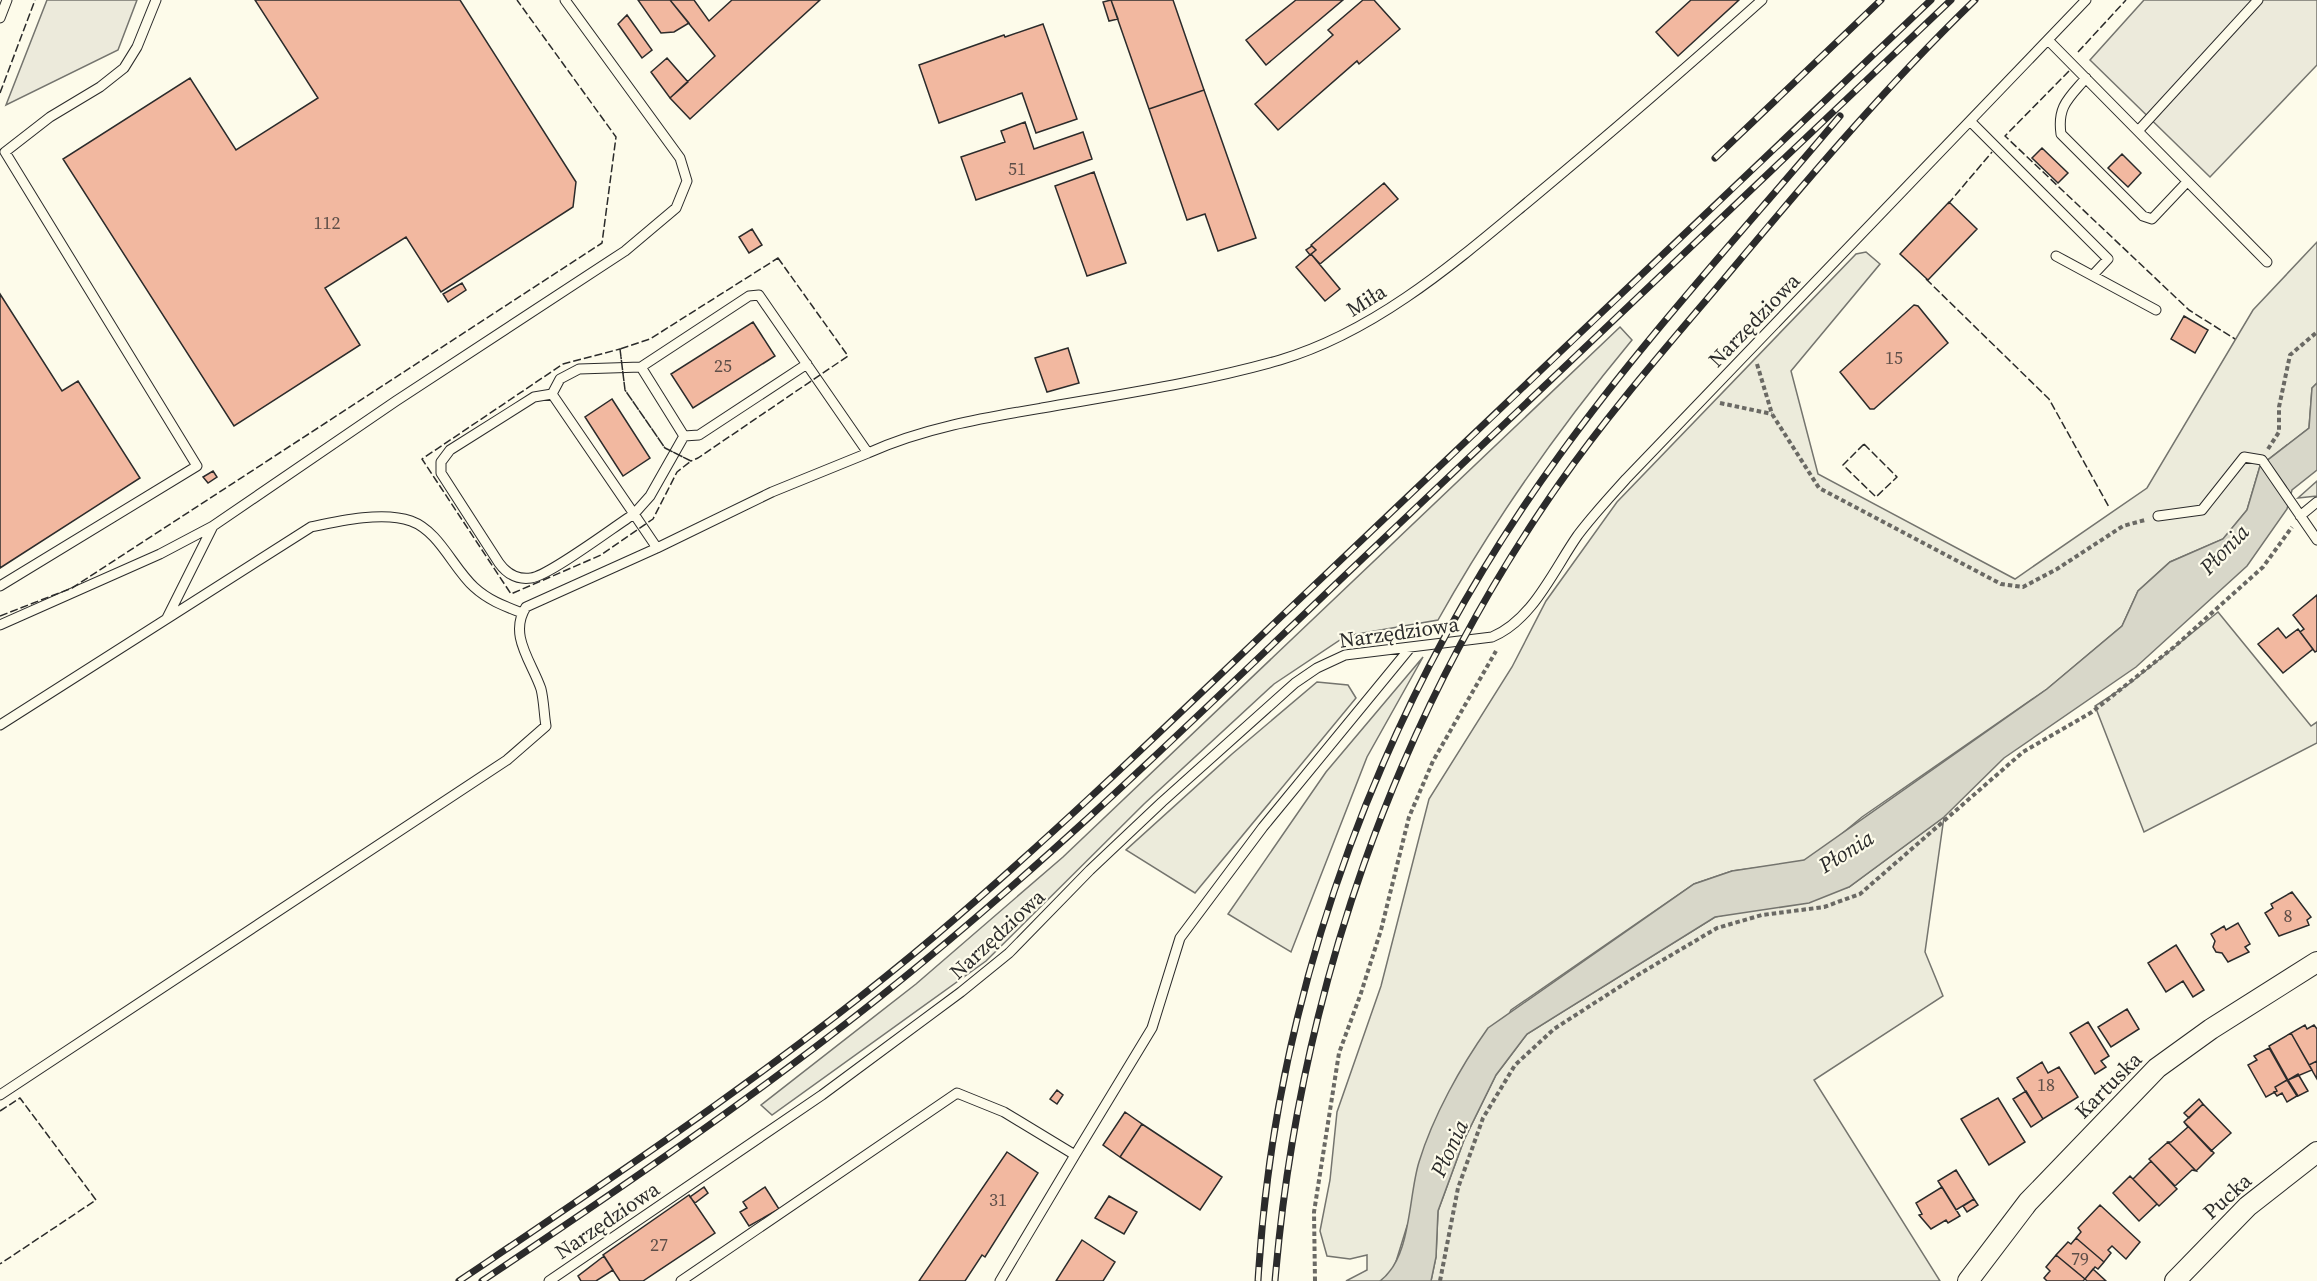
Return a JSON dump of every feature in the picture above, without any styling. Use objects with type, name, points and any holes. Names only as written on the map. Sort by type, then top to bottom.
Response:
[{"type":"street","name":"Kartuska","points":[[1968,1281],[2028,1202],[2157,1068],[2211,1029],[2317,962]]},
{"type":"street","name":"Pucka","points":[[2175,1281],[2248,1206],[2317,1152]]},
{"type":"lane","points":[[0,18],[7,0]]},
{"type":"lane","points":[[0,586],[197,466],[5,152],[50,117],[100,87],[124,68],[137,47],[156,0]]},
{"type":"lane","points":[[0,625],[160,554],[213,525],[396,401],[625,251],[676,208],[687,181],[680,158],[565,0]]},
{"type":"lane","name":"Miła","points":[[522,613],[526,607],[564,588],[657,548],[772,492],[896,440],[976,420],[1187,381],[1282,360],[1340,337],[1373,319],[1483,239],[1639,110],[1762,0]]},
{"type":"lane","name":"Narzędziowa","points":[[549,1281],[822,1095],[961,992],[1009,953],[1090,870],[1162,802],[1300,679],[1324,664],[1345,655],[1492,637],[1502,633],[1530,606],[1578,535],[1604,502],[2086,0]]},
{"type":"lane","points":[[2138,132],[2258,0]]},
{"type":"lane","points":[[2048,39],[2267,262]]},
{"type":"lane","points":[[2086,78],[2064,104],[2059,118],[2061,134],[2143,216],[2152,219],[2187,182]]},
{"type":"lane","points":[[1970,121],[2108,259],[2093,275]]},
{"type":"lane","points":[[2056,256],[2156,309]]},
{"type":"lane","points":[[552,394],[560,379],[579,369],[641,367],[749,296],[759,295],[868,453]]},
{"type":"lane","points":[[684,436],[699,435],[807,364]]},
{"type":"lane","points":[[641,367],[684,436]]},
{"type":"lane","points":[[552,394],[534,397],[450,450],[441,462],[441,473],[499,563],[510,575],[539,576],[634,514],[650,496],[684,436]]},
{"type":"lane","points":[[552,394],[657,548]]},
{"type":"lane","points":[[2158,516],[2202,510],[2244,457],[2262,460],[2317,540]]},
{"type":"lane","points":[[2300,516],[2317,502]]},
{"type":"lane","points":[[0,725],[311,527],[343,520],[378,518],[410,520],[425,528],[472,586],[491,601],[522,613],[518,634],[541,691],[546,726],[507,760],[0,1095]]},
{"type":"lane","points":[[166,620],[213,525]]},
{"type":"lane","points":[[1000,1281],[1152,1028],[1180,938],[1263,827],[1410,648]]},
{"type":"lane","points":[[681,1281],[957,1093],[1004,1112],[1075,1155]]},
{"type":"path","points":[[2262,460],[2279,432],[2279,407],[2289,355],[2317,332]]},
{"type":"path","points":[[1752,349],[1772,414],[1819,488],[2001,584],[2023,587],[2056,569],[2122,526],[2158,516]]},
{"type":"path","points":[[1702,399],[1772,414]]},
{"type":"path","points":[[1440,1281],[1458,1188],[1483,1118],[1515,1065],[1554,1029],[1717,928],[1762,915],[1824,907],[1860,894],[2023,752],[2092,712],[2174,647],[2263,567],[2300,516]]},
{"type":"path","points":[[1315,1281],[1314,1212],[1339,1053],[1362,993],[1381,930],[1409,817],[1433,761],[1489,668],[1502,633]]},
{"type":"shaded area","points":[[47,0],[137,0],[118,50],[6,105]]},
{"type":"shaded area","points":[[2144,0],[2317,0],[2317,65],[2210,177],[2090,60]]},
{"type":"shaded area","points":[[2317,242],[2317,383],[2312,388],[2309,428],[2260,466],[2247,510],[2223,539],[2170,562],[2138,591],[2122,626],[2047,689],[1862,817],[1809,861],[1732,871],[1694,884],[1511,1010],[1407,1226],[1390,1281],[1346,1281],[1367,1270],[1367,1255],[1350,1259],[1327,1256],[1320,1231],[1330,1180],[1337,1112],[1381,986],[1429,799],[1512,667],[1546,601],[1617,502],[1856,254],[1866,252],[1880,264],[1791,371],[1818,474],[2015,579],[2147,488],[2253,310]]},
{"type":"shaded area","points":[[1620,327],[1632,340],[1553,441],[1482,546],[1438,620],[1346,636],[1274,684],[1144,804],[986,961],[772,1115],[761,1105],[916,984],[1063,857]]},
{"type":"shaded area","points":[[2317,481],[2317,496],[2298,498]]},
{"type":"shaded area","points":[[2218,612],[2311,726],[2317,722],[2317,743],[2144,832],[2095,706],[2129,684]]},
{"type":"shaded area","points":[[1423,657],[1367,757],[1291,952],[1228,914],[1326,772]]},
{"type":"shaded area","points":[[1317,682],[1348,685],[1356,698],[1195,893],[1126,850],[1232,754]]},
{"type":"shaded area","points":[[1944,817],[1925,952],[1943,996],[1814,1080],[1940,1281],[1431,1281],[1436,1257],[1438,1211],[1464,1140],[1496,1075],[1527,1034],[1715,917],[1849,887]]},
{"type":"water","name":"Płonia","points":[[2317,383],[2317,470],[2292,490],[2287,509],[2247,566],[2136,667],[2004,758],[1944,817],[1849,887],[1809,903],[1715,917],[1527,1034],[1496,1075],[1464,1140],[1438,1211],[1436,1257],[1431,1281],[1380,1281],[1398,1257],[1404,1242],[1415,1176],[1432,1127],[1458,1075],[1488,1028],[1694,884],[1732,871],[1804,860],[2047,689],[2122,626],[2138,591],[2170,562],[2223,539],[2247,510],[2260,466],[2309,428],[2312,388]]},
{"type":"building","points":[[255,0],[460,0],[576,182],[573,207],[441,292],[406,237],[325,288],[360,345],[234,426],[63,159],[190,78],[236,150],[318,98]]},
{"type":"building","points":[[638,0],[670,0],[689,23],[674,32],[661,33]]},
{"type":"building","points":[[670,0],[694,0],[709,21],[732,0],[820,0],[690,119],[670,98],[715,56]]},
{"type":"building","points":[[1111,0],[1173,0],[1204,90],[1149,109]]},
{"type":"building","points":[[1111,0],[1118,19],[1109,21],[1103,2]]},
{"type":"building","points":[[1296,0],[1343,0],[1266,65],[1246,40]]},
{"type":"building","points":[[1363,0],[1374,0],[1400,29],[1359,64],[1357,61],[1278,130],[1255,104],[1333,35],[1328,30]]},
{"type":"building","points":[[1691,0],[1739,0],[1678,56],[1656,32]]},
{"type":"building","points":[[627,15],[652,50],[642,58],[618,24]]},
{"type":"building","points":[[1043,24],[1077,119],[1036,133],[1022,93],[939,123],[919,65]]},
{"type":"building","points":[[667,58],[688,82],[670,98],[651,72]]},
{"type":"building","points":[[1204,90],[1256,238],[1218,251],[1205,214],[1187,220],[1149,109]]},
{"type":"building","points":[[1025,122],[1034,149],[1083,132],[1092,159],[976,200],[961,157],[1005,142],[1001,131]]},
{"type":"building","points":[[2042,148],[2068,173],[2058,183],[2032,158]]},
{"type":"building","points":[[2122,154],[2141,173],[2128,187],[2108,168]]},
{"type":"building","points":[[1094,172],[1126,263],[1087,276],[1055,186]]},
{"type":"building","points":[[1384,183],[1398,199],[1320,264],[1311,254],[1316,250],[1311,245]]},
{"type":"building","points":[[1949,202],[1977,229],[1928,280],[1900,254]]},
{"type":"building","points":[[752,229],[762,245],[749,253],[739,237]]},
{"type":"building","points":[[1312,246],[1316,250],[1310,255],[1306,250]]},
{"type":"building","points":[[1311,254],[1340,289],[1325,301],[1296,267]]},
{"type":"building","points":[[462,283],[466,290],[448,302],[443,294]]},
{"type":"building","points":[[0,294],[62,391],[78,381],[140,478],[0,568]]},
{"type":"building","points":[[1914,305],[1918,306],[1948,343],[1874,409],[1870,409],[1840,372]]},
{"type":"building","points":[[2184,316],[2208,330],[2195,353],[2171,339]]},
{"type":"building","points":[[753,322],[775,356],[693,408],[671,374]]},
{"type":"building","points":[[1068,348],[1079,383],[1047,392],[1035,358]]},
{"type":"building","points":[[612,399],[650,458],[623,476],[585,417]]},
{"type":"building","points":[[213,471],[217,477],[208,483],[203,477]]},
{"type":"building","points":[[2317,595],[2317,651],[2315,652],[2300,632],[2304,629],[2293,615]]},
{"type":"building","points":[[2278,628],[2286,638],[2298,629],[2313,649],[2283,673],[2258,644]]},
{"type":"building","points":[[2292,892],[2311,917],[2307,920],[2309,925],[2279,936],[2265,913],[2273,908],[2271,904]]},
{"type":"building","points":[[2238,923],[2250,944],[2245,947],[2249,952],[2228,962],[2222,953],[2216,952],[2213,947],[2215,941],[2211,934],[2224,926],[2226,930]]},
{"type":"building","points":[[2176,945],[2204,990],[2193,997],[2183,981],[2166,992],[2148,963]]},
{"type":"building","points":[[2127,1009],[2139,1029],[2111,1047],[2098,1027]]},
{"type":"building","points":[[2088,1022],[2109,1056],[2101,1061],[2106,1067],[2095,1074],[2070,1033]]},
{"type":"building","points":[[2305,1025],[2307,1029],[2314,1025],[2317,1029],[2317,1061],[2309,1065],[2291,1033]]},
{"type":"building","points":[[2291,1033],[2312,1070],[2288,1080],[2269,1046]]},
{"type":"building","points":[[2269,1048],[2287,1080],[2275,1087],[2277,1091],[2266,1097],[2248,1065],[2257,1060],[2254,1056]]},
{"type":"building","points":[[2317,1061],[2317,1079],[2309,1065]]},
{"type":"building","points":[[2042,1062],[2048,1073],[2059,1067],[2078,1097],[2043,1119],[2017,1078]]},
{"type":"building","points":[[2298,1074],[2308,1091],[2298,1096],[2288,1080]]},
{"type":"building","points":[[2287,1080],[2297,1096],[2287,1102],[2282,1093],[2277,1096],[2274,1092],[2277,1091],[2275,1087]]},
{"type":"building","points":[[1057,1090],[1063,1095],[1057,1104],[1050,1099]]},
{"type":"building","points":[[2026,1091],[2043,1119],[2031,1127],[2013,1099]]},
{"type":"building","points":[[1998,1098],[2025,1142],[1989,1165],[1961,1119]]},
{"type":"building","points":[[2199,1099],[2203,1104],[2189,1118],[2184,1113]]},
{"type":"building","points":[[2203,1104],[2231,1133],[2211,1151],[2184,1122]]},
{"type":"building","points":[[1125,1112],[1142,1124],[1120,1157],[1103,1145]]},
{"type":"building","points":[[2184,1122],[2214,1153],[2196,1171],[2168,1142],[2188,1127]]},
{"type":"building","points":[[1142,1124],[1222,1177],[1200,1210],[1120,1157]]},
{"type":"building","points":[[2168,1142],[2196,1171],[2192,1170],[2175,1186],[2149,1159]]},
{"type":"building","points":[[1007,1152],[1038,1173],[985,1257],[982,1255],[965,1281],[919,1281]]},
{"type":"building","points":[[2151,1161],[2177,1189],[2159,1206],[2133,1179]]},
{"type":"building","points":[[1956,1170],[1974,1199],[1956,1210],[1938,1181]]},
{"type":"building","points":[[2130,1176],[2157,1204],[2139,1221],[2113,1193]]},
{"type":"building","points":[[704,1187],[708,1193],[695,1203],[690,1197]]},
{"type":"building","points":[[765,1187],[779,1209],[749,1226],[740,1212],[747,1208],[743,1202]]},
{"type":"building","points":[[1942,1187],[1960,1216],[1948,1223],[1946,1220],[1931,1229],[1919,1215],[1922,1214],[1916,1203]]},
{"type":"building","points":[[689,1195],[715,1233],[643,1281],[620,1281],[603,1255]]},
{"type":"building","points":[[1109,1196],[1137,1212],[1124,1234],[1095,1218]]},
{"type":"building","points":[[1974,1199],[1978,1205],[1967,1212],[1963,1206]]},
{"type":"building","points":[[2100,1205],[2140,1242],[2126,1259],[2112,1246],[2108,1250],[2111,1253],[2104,1262],[2076,1238],[2081,1232],[2078,1228]]},
{"type":"building","points":[[2076,1238],[2104,1262],[2098,1269],[2095,1267],[2085,1279],[2056,1255],[2068,1242],[2071,1244]]},
{"type":"building","points":[[1082,1240],[1115,1262],[1103,1281],[1056,1281]]},
{"type":"building","points":[[2056,1255],[2085,1279],[2083,1281],[2047,1281],[2044,1278],[2050,1271],[2046,1267]]},
{"type":"building","points":[[604,1256],[613,1270],[596,1281],[581,1281],[578,1276]]},
{"type":"building","points":[[2093,1269],[2106,1281],[2087,1281],[2085,1279]]},
{"type":"railway","points":[[1715,158],[1881,0]]},
{"type":"railway","points":[[459,1281],[642,1157],[762,1071],[879,982],[986,892],[1133,758],[1931,0]]},
{"type":"railway","points":[[482,1281],[634,1178],[784,1071],[881,996],[1000,897],[1171,741],[1951,0]]},
{"type":"railway","points":[[1275,1281],[1287,1174],[1306,1069],[1332,965],[1364,863],[1403,764],[1448,668],[1500,574],[1559,484],[1617,407],[1843,139],[1975,0]]},
{"type":"railway","points":[[1258,1281],[1269,1170],[1288,1061],[1315,953],[1350,847],[1392,744],[1441,644],[1497,548],[1559,456],[1592,412],[1661,326],[1840,116]]},
{"type":"fence","points":[[0,93],[35,0]]},
{"type":"fence","points":[[0,616],[72,588],[602,243],[616,137],[517,0]]},
{"type":"fence","points":[[2078,52],[2126,0]]},
{"type":"fence","points":[[2069,71],[2005,136],[2189,310],[2235,339]]},
{"type":"fence","points":[[1948,204],[1992,152]]},
{"type":"fence","points":[[778,258],[848,356],[698,458],[691,461],[665,448],[625,390],[620,349],[650,339],[778,258]]},
{"type":"fence","points":[[1926,279],[2049,399],[2109,507]]},
{"type":"fence","points":[[620,349],[625,390],[665,448],[691,461],[677,472],[653,519],[601,555],[511,594],[422,459],[563,364],[620,349]]},
{"type":"fence","points":[[1864,444],[1897,477],[1876,497],[1843,465],[1864,444]]},
{"type":"fence","points":[[0,1111],[20,1098],[96,1200],[0,1264]]}]
